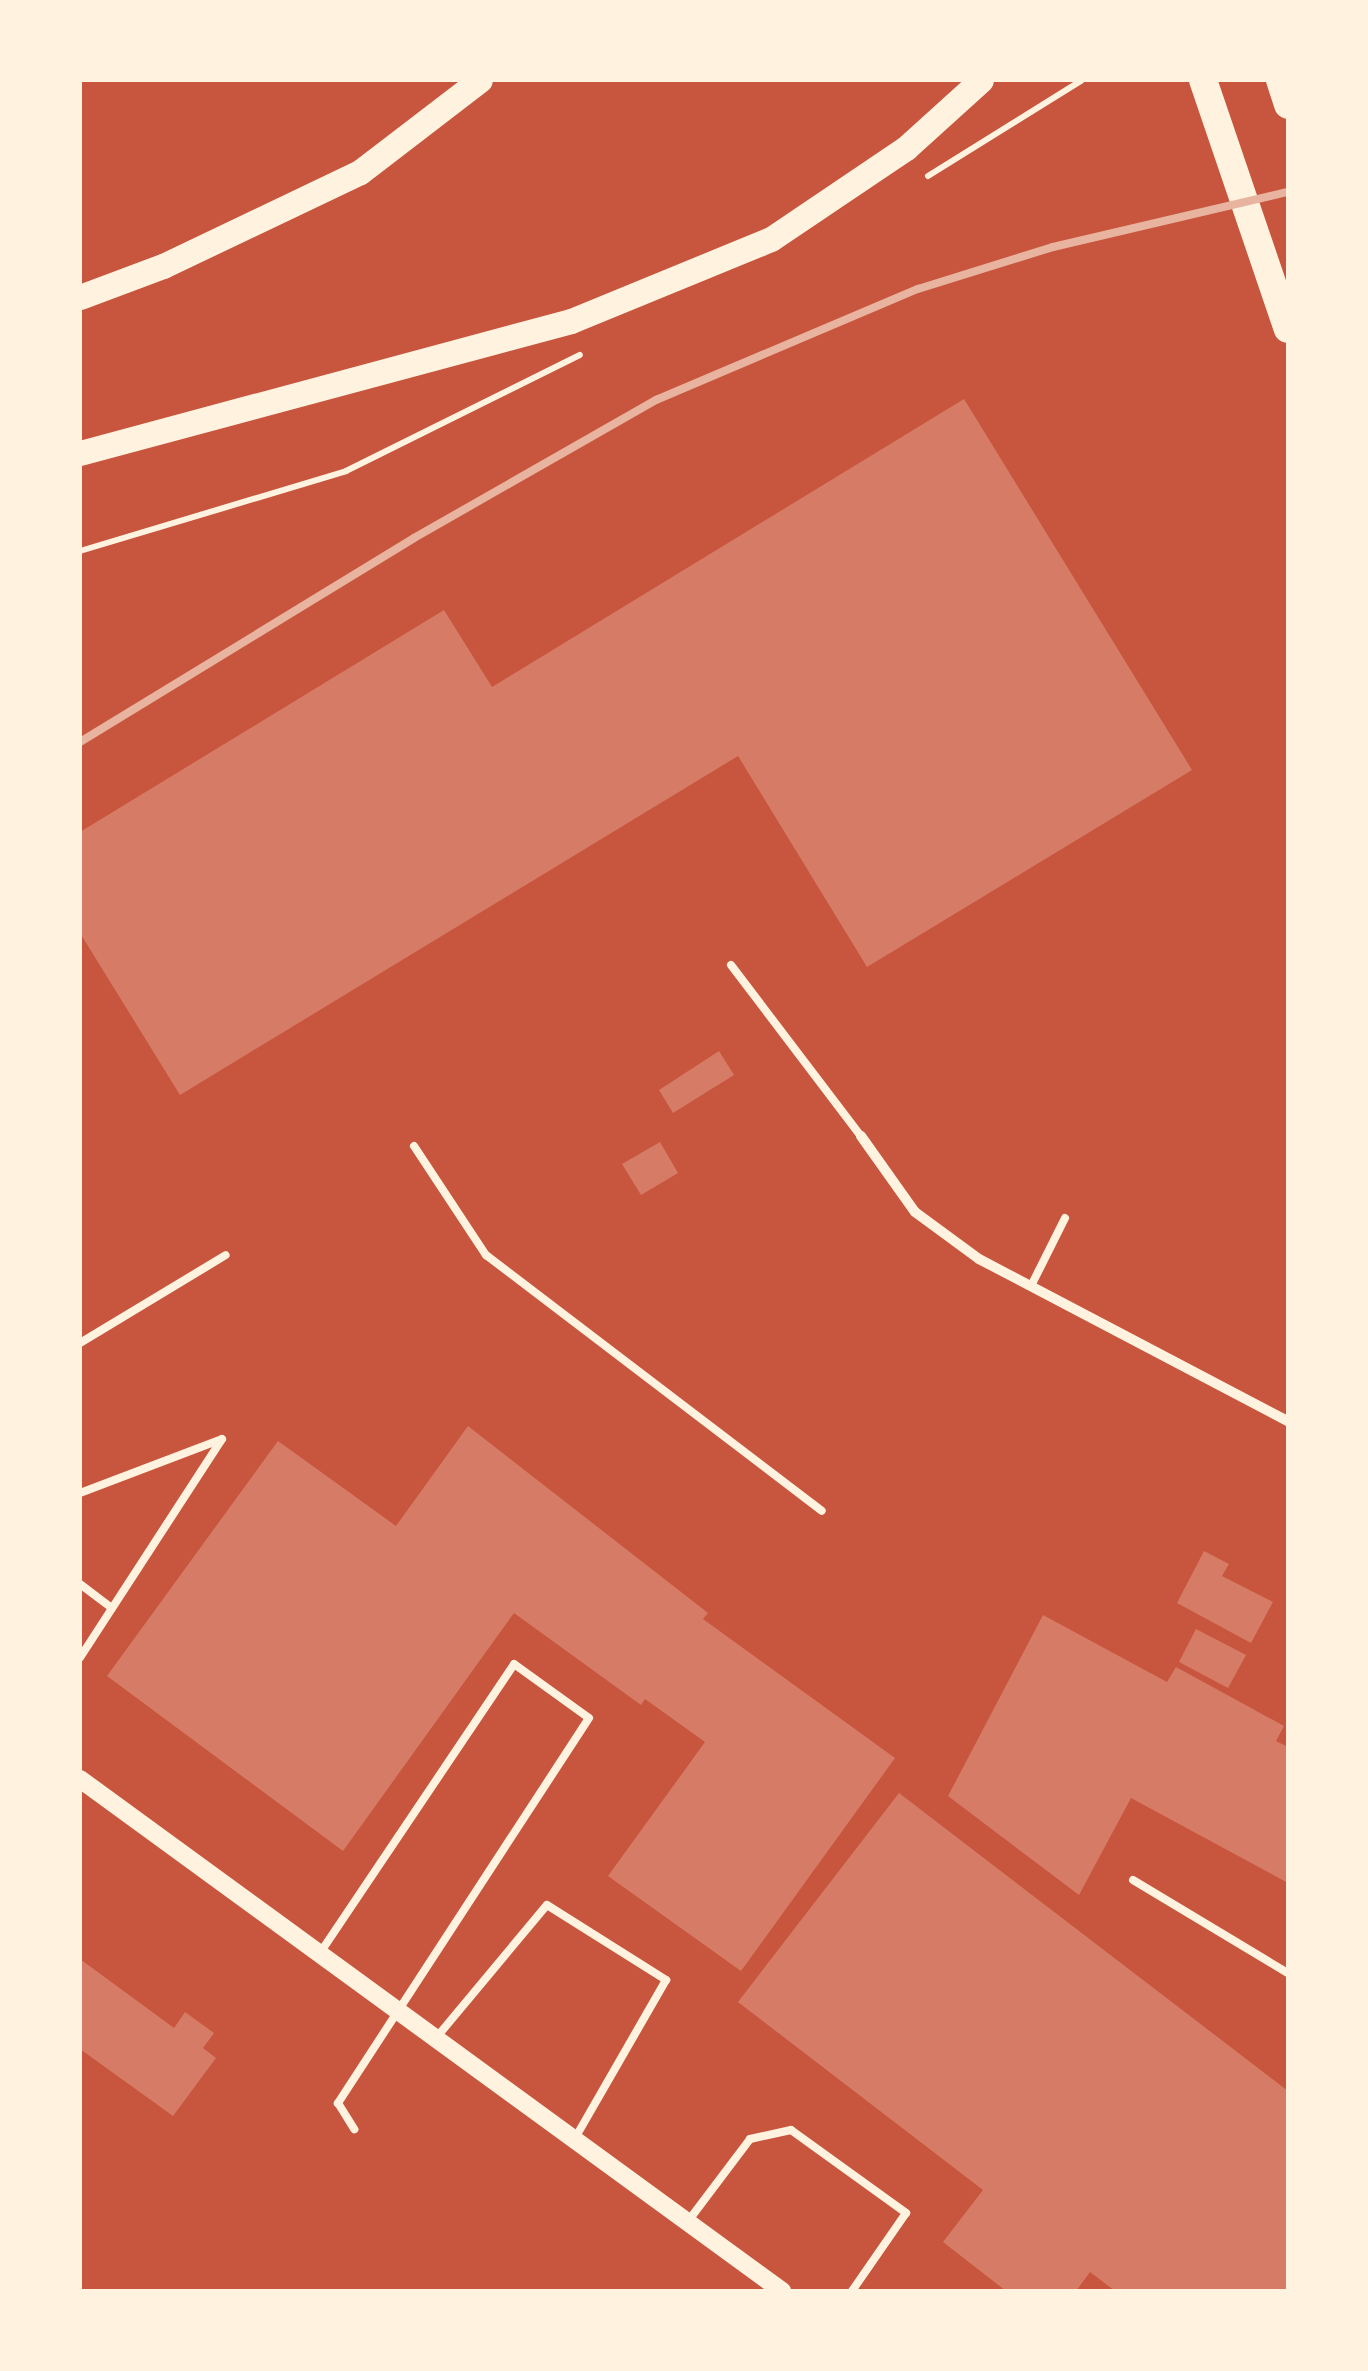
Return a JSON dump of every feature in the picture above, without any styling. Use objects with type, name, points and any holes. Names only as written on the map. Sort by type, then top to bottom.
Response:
[{"type":"highway","points":[[1204,80],[1288,330]]},
{"type":"highway","points":[[1280,80],[1288,105]]},
{"type":"main road","points":[[80,297],[163,266],[360,172],[480,80]]},
{"type":"main road","points":[[80,452],[571,321],[753,247],[906,148],[981,80]]},
{"type":"street","points":[[861,1136],[914,1212],[979,1259],[1288,1420]]},
{"type":"street","points":[[80,1779],[782,2291]]},
{"type":"lane","points":[[731,966],[861,1136]]},
{"type":"lane","points":[[414,1146],[486,1254],[822,1512]]},
{"type":"lane","points":[[1032,1286],[1065,1218]]},
{"type":"lane","points":[[80,1344],[226,1255]]},
{"type":"lane","points":[[80,1493],[222,1439],[80,1658]]},
{"type":"lane","points":[[80,1584],[112,1608]]},
{"type":"lane","points":[[320,1954],[514,1664],[589,1718],[338,2103],[354,2129]]},
{"type":"lane","points":[[1133,1880],[1288,1974]]},
{"type":"lane","points":[[436,2038],[546,1905],[666,1980],[574,2140]]},
{"type":"lane","points":[[687,2222],[750,2139],[791,2130],[906,2214],[852,2291]]},
{"type":"building","points":[[964,399],[1192,770],[867,967],[738,756],[180,1095],[80,933],[80,832],[444,610],[492,687]]},
{"type":"building","points":[[719,1051],[734,1075],[673,1113],[659,1090]]},
{"type":"building","points":[[660,1142],[678,1173],[641,1195],[622,1164]]},
{"type":"building","points":[[468,1426],[708,1613],[703,1619],[895,1758],[741,1971],[608,1876],[705,1742],[645,1699],[641,1705],[514,1613],[343,1851],[107,1676],[278,1441],[396,1526]]},
{"type":"building","points":[[1204,1551],[1229,1564],[1222,1576],[1273,1602],[1251,1643],[1177,1603]]},
{"type":"building","points":[[1043,1615],[1167,1682],[1176,1667],[1284,1726],[1276,1741],[1288,1747],[1288,1883],[1131,1798],[1079,1895],[948,1796]]},
{"type":"building","points":[[1196,1629],[1246,1655],[1228,1688],[1179,1662]]},
{"type":"building","points":[[899,1793],[1288,2091],[1288,2291],[1115,2291],[1090,2272],[1076,2291],[1006,2291],[943,2242],[983,2190],[738,2002]]},
{"type":"building","points":[[80,1959],[174,2028],[185,2012],[214,2033],[203,2048],[216,2058],[173,2116],[80,2049]]},
{"type":"railway","points":[[80,742],[414,538],[656,400],[918,289],[1053,247],[1288,192]]}]
